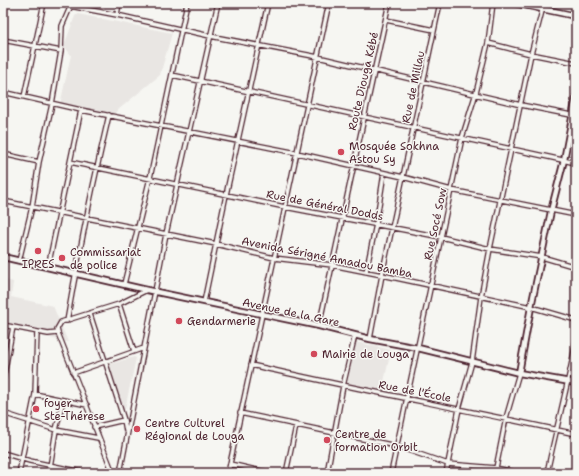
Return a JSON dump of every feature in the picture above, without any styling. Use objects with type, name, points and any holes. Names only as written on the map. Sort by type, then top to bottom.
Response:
[{"type":"main road","points":[[515,3],[576,16]]},
{"type":"street","points":[[3,15],[6,3]]},
{"type":"street","points":[[24,97],[44,3]]},
{"type":"street","points":[[54,3],[71,4],[181,30],[375,70],[521,105],[574,115]]},
{"type":"street","points":[[117,15],[119,3]]},
{"type":"street","points":[[124,284],[150,178],[187,3]]},
{"type":"street","points":[[120,473],[166,234],[218,3]]},
{"type":"street","points":[[204,302],[268,3]]},
{"type":"street","points":[[228,473],[329,3]]},
{"type":"street","name":"Route Diouga Kébé","points":[[319,326],[341,218],[389,3]]},
{"type":"street","name":"Rue de Millau","points":[[370,339],[382,275],[440,3]]},
{"type":"street","name":"Rue Socé Sow","points":[[391,473],[462,138],[476,93],[488,43],[493,3]]},
{"type":"street","points":[[446,473],[459,408],[472,362],[481,297],[500,200],[531,54],[544,3]]},
{"type":"street","points":[[19,261],[32,207],[39,162],[52,104],[62,26],[71,4]]},
{"type":"street","points":[[386,20],[434,30]]},
{"type":"street","points":[[3,40],[60,51]]},
{"type":"street","points":[[488,43],[576,63]]},
{"type":"street","points":[[172,75],[576,163]]},
{"type":"street","points":[[3,92],[109,116],[161,125],[297,153],[403,177],[451,190],[576,216]]},
{"type":"street","points":[[495,473],[506,418],[519,373],[551,211],[574,115],[576,97]]},
{"type":"street","points":[[48,267],[81,110]]},
{"type":"street","points":[[67,321],[75,273],[109,116]]},
{"type":"street","points":[[3,154],[39,162]]},
{"type":"street","name":"Rue de Général Dodds","points":[[70,162],[285,207],[441,237],[490,249],[542,257],[576,267]]},
{"type":"street","points":[[366,272],[376,224],[384,173]]},
{"type":"street","name":"Avenida Sérigné Amadou Bamba","points":[[3,201],[216,244],[274,258],[332,265],[382,275],[531,307],[576,320]]},
{"type":"street","name":"Avenue de la Gare","points":[[3,257],[155,292],[418,348],[519,373],[576,383]]},
{"type":"street","points":[[113,473],[98,438],[87,405],[73,373],[57,329],[61,322],[119,304],[147,290]]},
{"type":"street","points":[[119,304],[134,351]]},
{"type":"street","points":[[90,314],[127,433]]},
{"type":"street","points":[[3,326],[48,334],[58,333]]},
{"type":"street","points":[[3,380],[13,327]]},
{"type":"street","points":[[19,473],[35,394],[37,332]]},
{"type":"street","points":[[327,473],[343,386],[355,335]]},
{"type":"street","points":[[547,473],[556,429],[569,381],[576,340]]},
{"type":"street","points":[[73,373],[144,348]]},
{"type":"street","name":"Rue de l'École","points":[[251,366],[406,399],[459,408],[576,434]]},
{"type":"street","points":[[35,394],[87,405]]},
{"type":"street","points":[[49,473],[56,430],[63,400]]},
{"type":"street","points":[[3,413],[56,430],[98,438]]},
{"type":"street","points":[[240,413],[396,446],[448,464],[496,468],[518,473]]},
{"type":"street","points":[[94,427],[124,420]]},
{"type":"street","points":[[286,473],[296,426]]},
{"type":"street","points":[[3,453],[50,466],[87,473]]},
{"type":"street","points":[[230,464],[270,473]]},
{"type":"shaded area","points":[[78,14],[172,33],[160,75],[112,115],[60,105],[71,55],[64,46],[75,16]]},
{"type":"shaded area","points":[[3,199],[11,201],[3,238]]},
{"type":"shaded area","points":[[3,279],[13,282],[11,297],[53,306],[68,342],[3,328]]},
{"type":"shaded area","points":[[356,342],[391,350],[382,391],[347,384]]},
{"type":"shaded area","points":[[134,357],[136,358],[125,409],[122,410],[108,367],[110,364]]},
{"type":"place","name":"Mosquée Sokhna Astou Sy","points":[[341,152]]},
{"type":"place","name":"IPRES","points":[[38,251]]},
{"type":"place","name":"Commissariat de police","points":[[62,258]]},
{"type":"place","name":"Gendarmerie","points":[[179,321]]},
{"type":"place","name":"Mairie de Louga","points":[[314,354]]},
{"type":"place","name":"foyer Ste-Thérese","points":[[36,409]]},
{"type":"place","name":"Centre Culturel Régional de Louga","points":[[137,429]]},
{"type":"place","name":"Centre de formation Orbit","points":[[327,440]]}]
